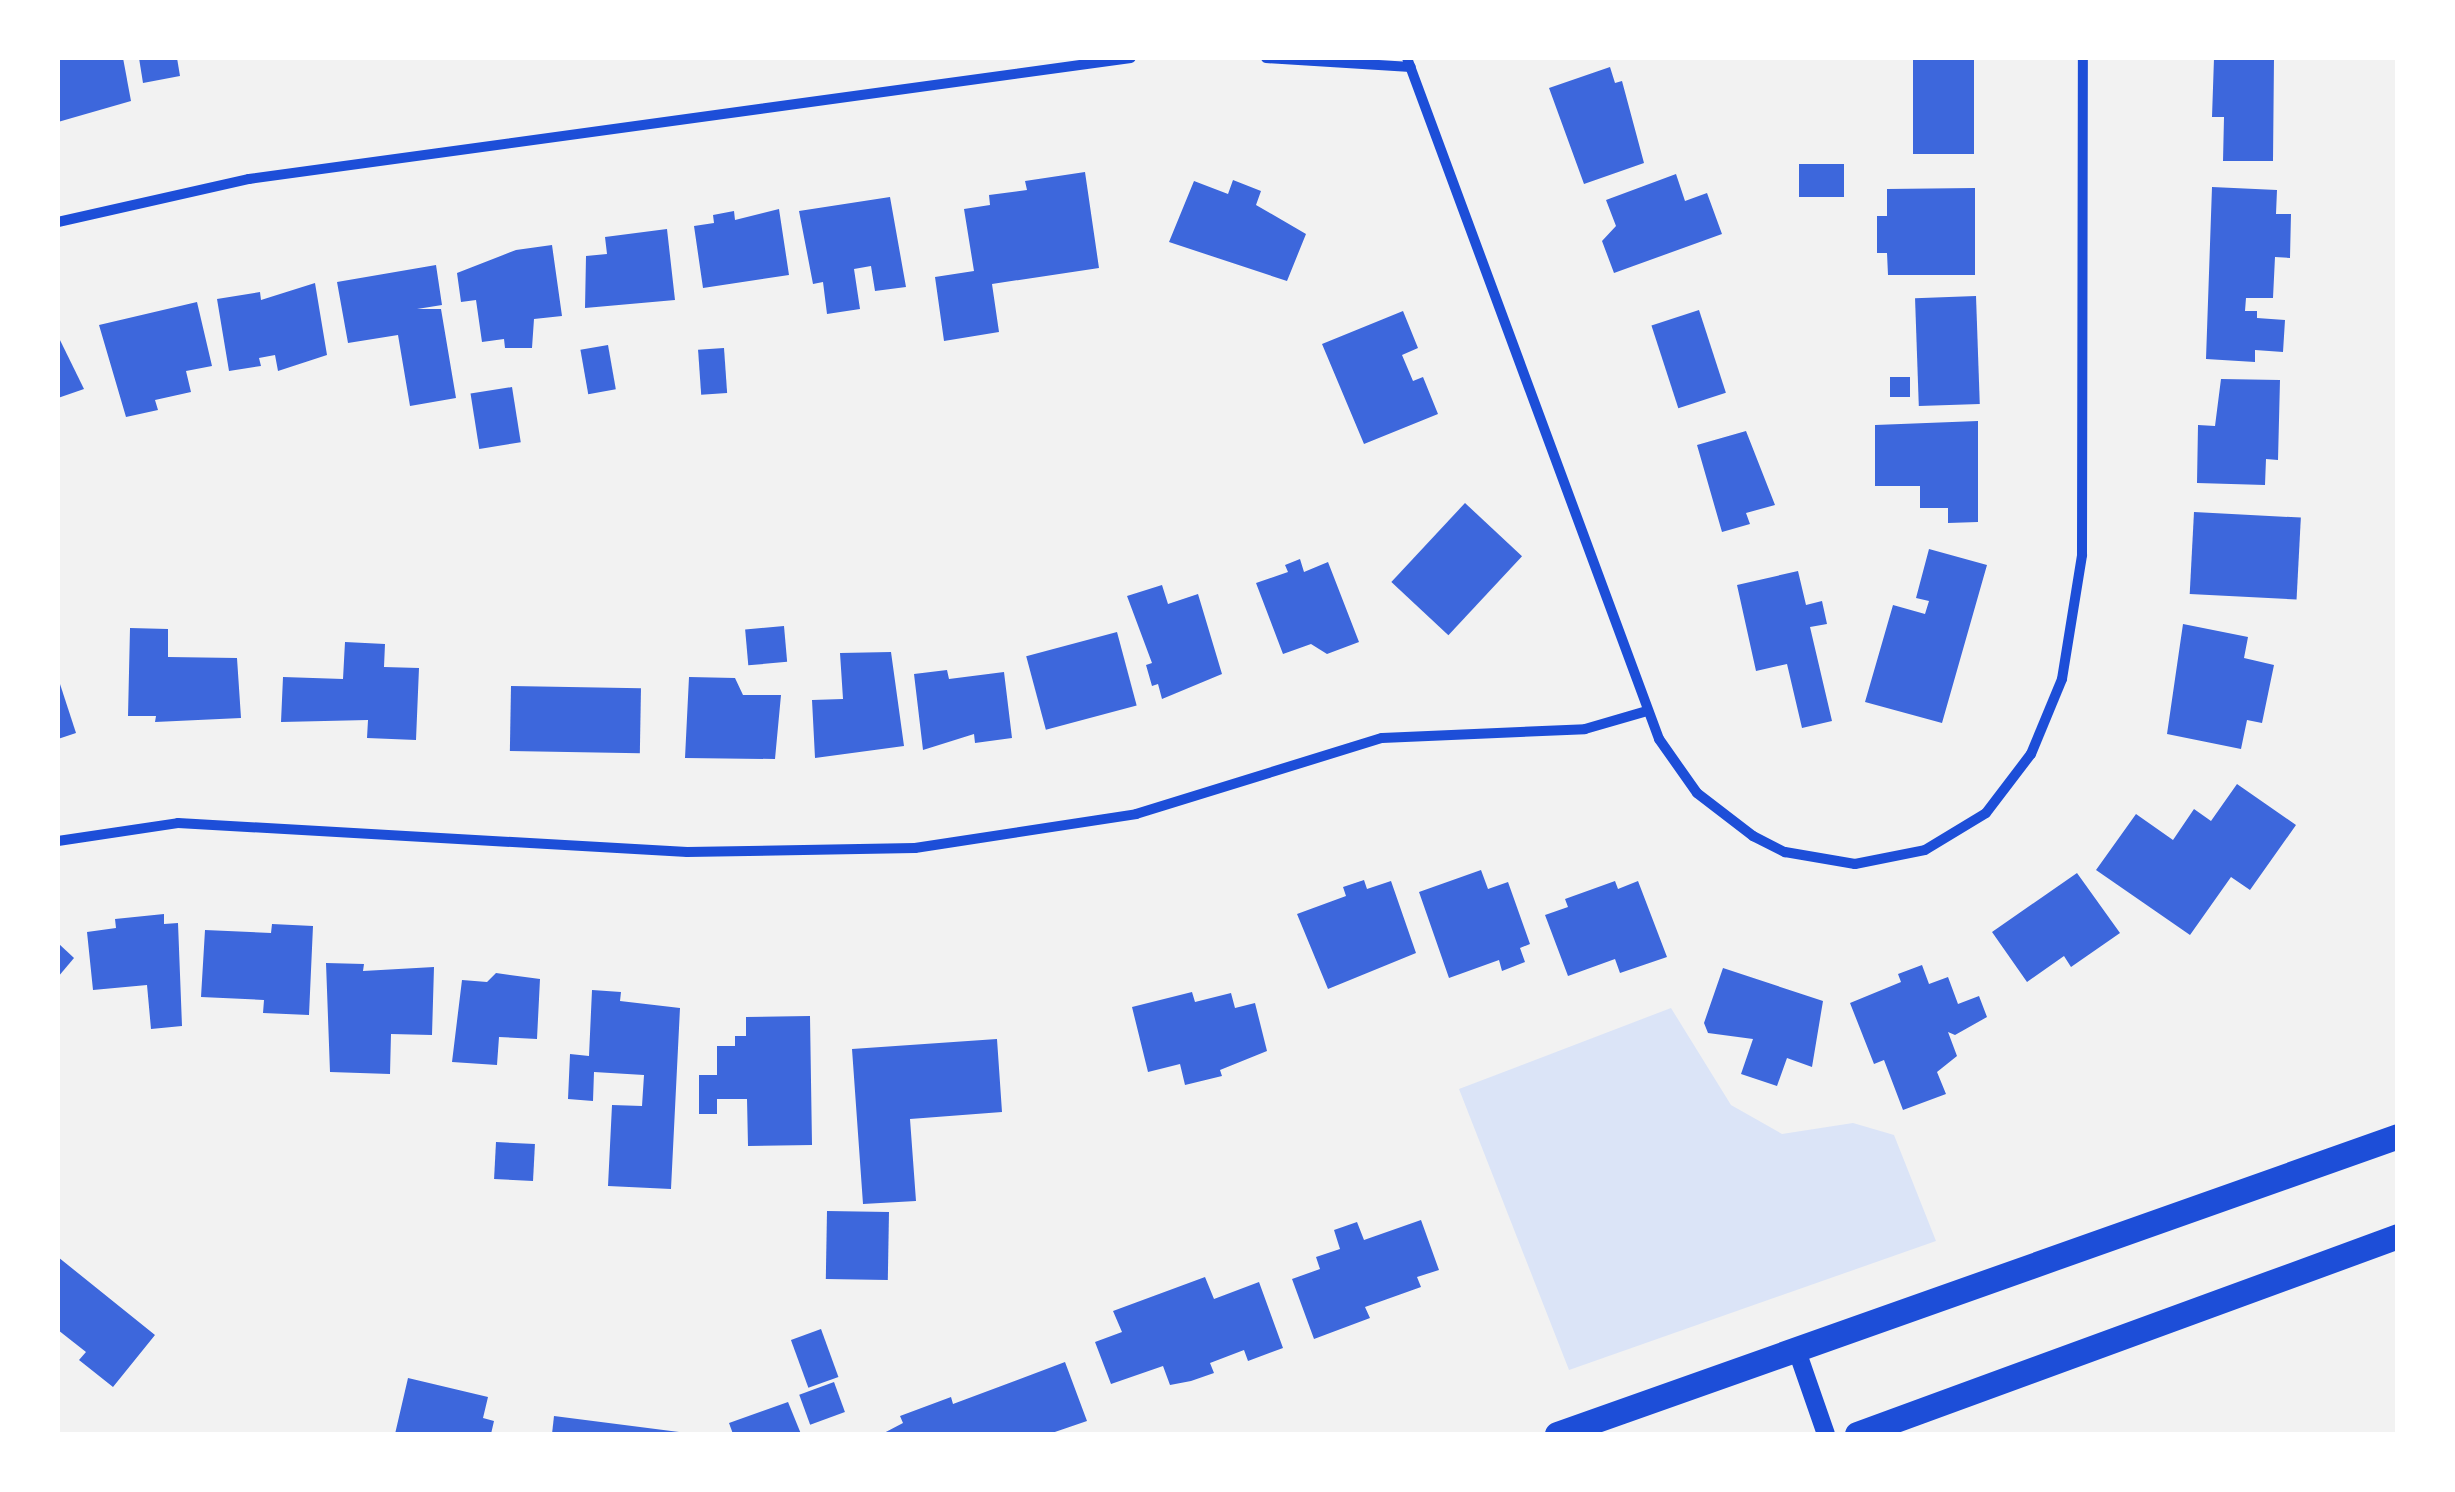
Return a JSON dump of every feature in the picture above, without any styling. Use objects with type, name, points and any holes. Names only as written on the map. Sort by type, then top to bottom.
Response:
[{"type":"main road","points":[[1557,1434],[2398,1136]]},
{"type":"main road","points":[[1858,1434],[2398,1236]]},
{"type":"street","points":[[58,222],[249,179],[1131,58]]},
{"type":"street","points":[[1266,58],[1409,62],[1647,710],[1675,766],[1724,817],[1786,852],[1820,861],[1892,860],[1957,834],[2010,786],[2057,692],[2080,597],[2083,58]]},
{"type":"street","points":[[58,841],[178,823],[687,852],[915,848],[1136,814],[1382,738],[1584,729],[1647,710]]},
{"type":"street","points":[[1796,1348],[1826,1434]]},
{"type":"shaded area","points":[[1671,1008],[1731,1105],[1782,1134],[1853,1123],[1894,1135],[1936,1241],[1569,1370],[1459,1089]]},
{"type":"building","points":[[58,58],[123,58],[131,101],[58,122]]},
{"type":"building","points":[[139,58],[177,58],[180,76],[143,83]]},
{"type":"building","points":[[1913,58],[1974,58],[1974,154],[1913,154]]},
{"type":"building","points":[[2214,58],[2274,58],[2273,161],[2223,161],[2224,117],[2212,117]]},
{"type":"building","points":[[1610,67],[1615,83],[1622,81],[1644,163],[1584,184],[1549,88]]},
{"type":"building","points":[[1799,164],[1844,164],[1844,197],[1799,197]]},
{"type":"building","points":[[1085,172],[1099,268],[992,284],[999,332],[944,341],[935,277],[974,271],[964,209],[990,205],[989,195],[1027,190],[1025,181]]},
{"type":"building","points":[[1676,174],[1685,201],[1707,193],[1722,234],[1614,273],[1602,241],[1616,226],[1606,200]]},
{"type":"building","points":[[1233,180],[1261,191],[1256,205],[1306,234],[1287,281],[1169,242],[1194,181],[1228,194]]},
{"type":"building","points":[[2212,187],[2277,190],[2276,214],[2291,214],[2290,258],[2275,257],[2273,298],[2246,298],[2245,311],[2257,311],[2257,318],[2285,320],[2283,352],[2255,350],[2255,362],[2206,359]]},
{"type":"building","points":[[1975,188],[1975,275],[1888,275],[1887,253],[1877,253],[1877,216],[1887,216],[1887,189]]},
{"type":"building","points":[[890,197],[906,287],[875,291],[871,266],[854,269],[860,309],[827,314],[823,282],[813,284],[799,211]]},
{"type":"building","points":[[779,209],[789,275],[703,288],[694,226],[714,223],[713,215],[734,211],[735,220]]},
{"type":"building","points":[[667,229],[675,300],[585,308],[586,256],[607,254],[605,237]]},
{"type":"building","points":[[552,245],[562,316],[534,319],[532,348],[505,348],[504,339],[482,342],[476,300],[461,302],[457,273],[516,250]]},
{"type":"building","points":[[436,265],[442,305],[417,309],[441,309],[456,398],[410,406],[398,335],[348,343],[337,282]]},
{"type":"building","points":[[315,283],[327,355],[278,371],[275,355],[259,358],[261,366],[229,371],[217,299],[260,292],[261,300]]},
{"type":"building","points":[[1976,296],[1980,404],[1919,406],[1915,298]]},
{"type":"building","points":[[197,302],[212,366],[186,371],[191,392],[155,400],[158,410],[126,417],[99,325]]},
{"type":"building","points":[[1699,310],[1726,393],[1678,408],[1651,325]]},
{"type":"building","points":[[1403,311],[1418,348],[1402,355],[1413,381],[1423,377],[1438,414],[1364,444],[1322,344]]},
{"type":"building","points":[[58,336],[84,389],[58,398]]},
{"type":"building","points":[[608,345],[616,389],[588,394],[580,350]]},
{"type":"building","points":[[724,348],[727,393],[701,395],[698,350]]},
{"type":"building","points":[[1890,377],[1910,377],[1910,397],[1890,397]]},
{"type":"building","points":[[2221,379],[2280,380],[2278,460],[2266,459],[2265,485],[2197,483],[2198,425],[2215,426]]},
{"type":"building","points":[[512,387],[521,442],[479,449],[471,394]]},
{"type":"building","points":[[1978,421],[1978,522],[1948,523],[1948,508],[1920,508],[1920,486],[1875,486],[1875,425]]},
{"type":"building","points":[[1746,431],[1775,505],[1746,513],[1750,524],[1722,532],[1697,445]]},
{"type":"building","points":[[1465,503],[1522,556],[1448,635],[1391,582]]},
{"type":"building","points":[[2194,512],[2301,518],[2297,599],[2190,594]]},
{"type":"building","points":[[1929,549],[1987,565],[1942,723],[1865,702],[1893,605],[1925,614],[1929,601],[1916,598]]},
{"type":"building","points":[[1300,559],[1304,572],[1328,562],[1359,642],[1327,654],[1311,644],[1283,654],[1256,583],[1288,572],[1285,565]]},
{"type":"building","points":[[1798,571],[1806,605],[1822,601],[1827,624],[1810,627],[1832,721],[1802,728],[1787,664],[1756,671],[1737,585]]},
{"type":"building","points":[[1162,585],[1168,604],[1198,594],[1222,674],[1162,699],[1158,684],[1152,686],[1146,665],[1152,663],[1127,596]]},
{"type":"building","points":[[2183,624],[2248,637],[2244,658],[2274,665],[2262,723],[2247,720],[2241,749],[2167,734]]},
{"type":"building","points":[[784,626],[787,662],[748,665],[745,629]]},
{"type":"building","points":[[130,628],[168,629],[168,657],[237,658],[241,718],[155,722],[156,716],[128,716]]},
{"type":"building","points":[[1117,632],[1137,705],[1046,730],[1026,656]]},
{"type":"building","points":[[345,642],[385,644],[384,667],[419,668],[416,740],[367,738],[368,720],[281,722],[283,677],[343,679]]},
{"type":"building","points":[[891,652],[904,746],[815,758],[812,700],[843,699],[840,653]]},
{"type":"building","points":[[947,670],[949,679],[1004,672],[1012,738],[975,743],[974,734],[923,750],[914,674]]},
{"type":"building","points":[[689,677],[735,678],[743,695],[781,695],[775,759],[685,758]]},
{"type":"building","points":[[58,685],[76,733],[58,739]]},
{"type":"building","points":[[511,686],[641,688],[640,753],[510,751]]},
{"type":"building","points":[[2237,784],[2296,825],[2250,890],[2231,877],[2190,935],[2096,870],[2136,814],[2173,840],[2194,809],[2211,821]]},
{"type":"building","points":[[1481,870],[1488,889],[1508,882],[1530,944],[1520,948],[1525,962],[1502,971],[1499,960],[1449,978],[1419,892]]},
{"type":"building","points":[[2077,873],[2120,933],[2071,967],[2064,956],[2027,982],[1992,932]]},
{"type":"building","points":[[1364,880],[1367,889],[1391,881],[1416,953],[1328,989],[1297,914],[1346,896],[1343,887]]},
{"type":"building","points":[[1615,881],[1618,889],[1638,881],[1667,957],[1620,973],[1615,959],[1568,976],[1545,915],[1568,907],[1565,899]]},
{"type":"building","points":[[164,914],[164,924],[178,923],[182,1026],[151,1029],[147,985],[93,990],[87,932],[116,928],[115,919]]},
{"type":"building","points":[[272,924],[313,926],[309,1015],[263,1013],[264,1000],[201,997],[205,930],[271,933]]},
{"type":"building","points":[[58,943],[74,958],[58,977]]},
{"type":"building","points":[[326,963],[364,964],[363,971],[434,967],[432,1035],[391,1034],[390,1074],[330,1072]]},
{"type":"building","points":[[1922,965],[1929,984],[1948,977],[1958,1004],[1979,996],[1987,1017],[1955,1035],[1948,1032],[1957,1056],[1937,1072],[1946,1094],[1903,1110],[1884,1060],[1874,1064],[1850,1003],[1901,982],[1898,974]]},
{"type":"building","points":[[1723,968],[1823,1001],[1812,1067],[1787,1058],[1777,1086],[1741,1074],[1753,1039],[1708,1033],[1704,1023]]},
{"type":"building","points":[[496,973],[540,979],[537,1039],[499,1037],[497,1065],[452,1062],[462,980],[487,982]]},
{"type":"building","points":[[592,990],[621,992],[620,1001],[680,1008],[671,1189],[608,1186],[612,1105],[642,1106],[644,1075],[594,1072],[593,1101],[568,1099],[570,1054],[589,1056]]},
{"type":"building","points":[[1192,992],[1195,1002],[1231,993],[1235,1008],[1255,1003],[1267,1051],[1220,1070],[1222,1076],[1185,1085],[1180,1064],[1148,1072],[1132,1007]]},
{"type":"building","points":[[810,1016],[812,1145],[748,1146],[747,1099],[717,1099],[717,1114],[699,1114],[699,1075],[717,1075],[717,1046],[735,1046],[735,1036],[746,1036],[746,1017]]},
{"type":"building","points":[[997,1039],[1002,1112],[910,1119],[916,1201],[863,1204],[852,1049]]},
{"type":"building","points":[[496,1142],[535,1144],[533,1181],[494,1179]]},
{"type":"building","points":[[827,1211],[889,1212],[888,1280],[826,1279]]},
{"type":"building","points":[[1421,1220],[1439,1270],[1417,1277],[1421,1287],[1365,1307],[1370,1318],[1314,1339],[1292,1279],[1320,1269],[1316,1257],[1340,1249],[1334,1230],[1357,1222],[1364,1240]]},
{"type":"building","points":[[58,1257],[155,1335],[113,1387],[79,1360],[86,1352],[58,1330]]},
{"type":"building","points":[[1205,1277],[1214,1299],[1259,1282],[1283,1348],[1248,1361],[1244,1350],[1210,1363],[1214,1373],[1191,1381],[1170,1385],[1163,1366],[1111,1384],[1095,1342],[1122,1332],[1113,1311]]},
{"type":"building","points":[[821,1329],[838,1377],[808,1388],[791,1340]]},
{"type":"building","points":[[1065,1362],[1087,1421],[1049,1434],[882,1434],[903,1423],[900,1416],[951,1397],[953,1404]]},
{"type":"building","points":[[408,1378],[488,1397],[483,1418],[494,1421],[491,1434],[395,1434]]},
{"type":"building","points":[[834,1382],[845,1412],[810,1425],[799,1395]]},
{"type":"building","points":[[788,1402],[801,1434],[733,1434],[729,1423]]},
{"type":"building","points":[[554,1416],[679,1432],[679,1434],[552,1434]]}]
